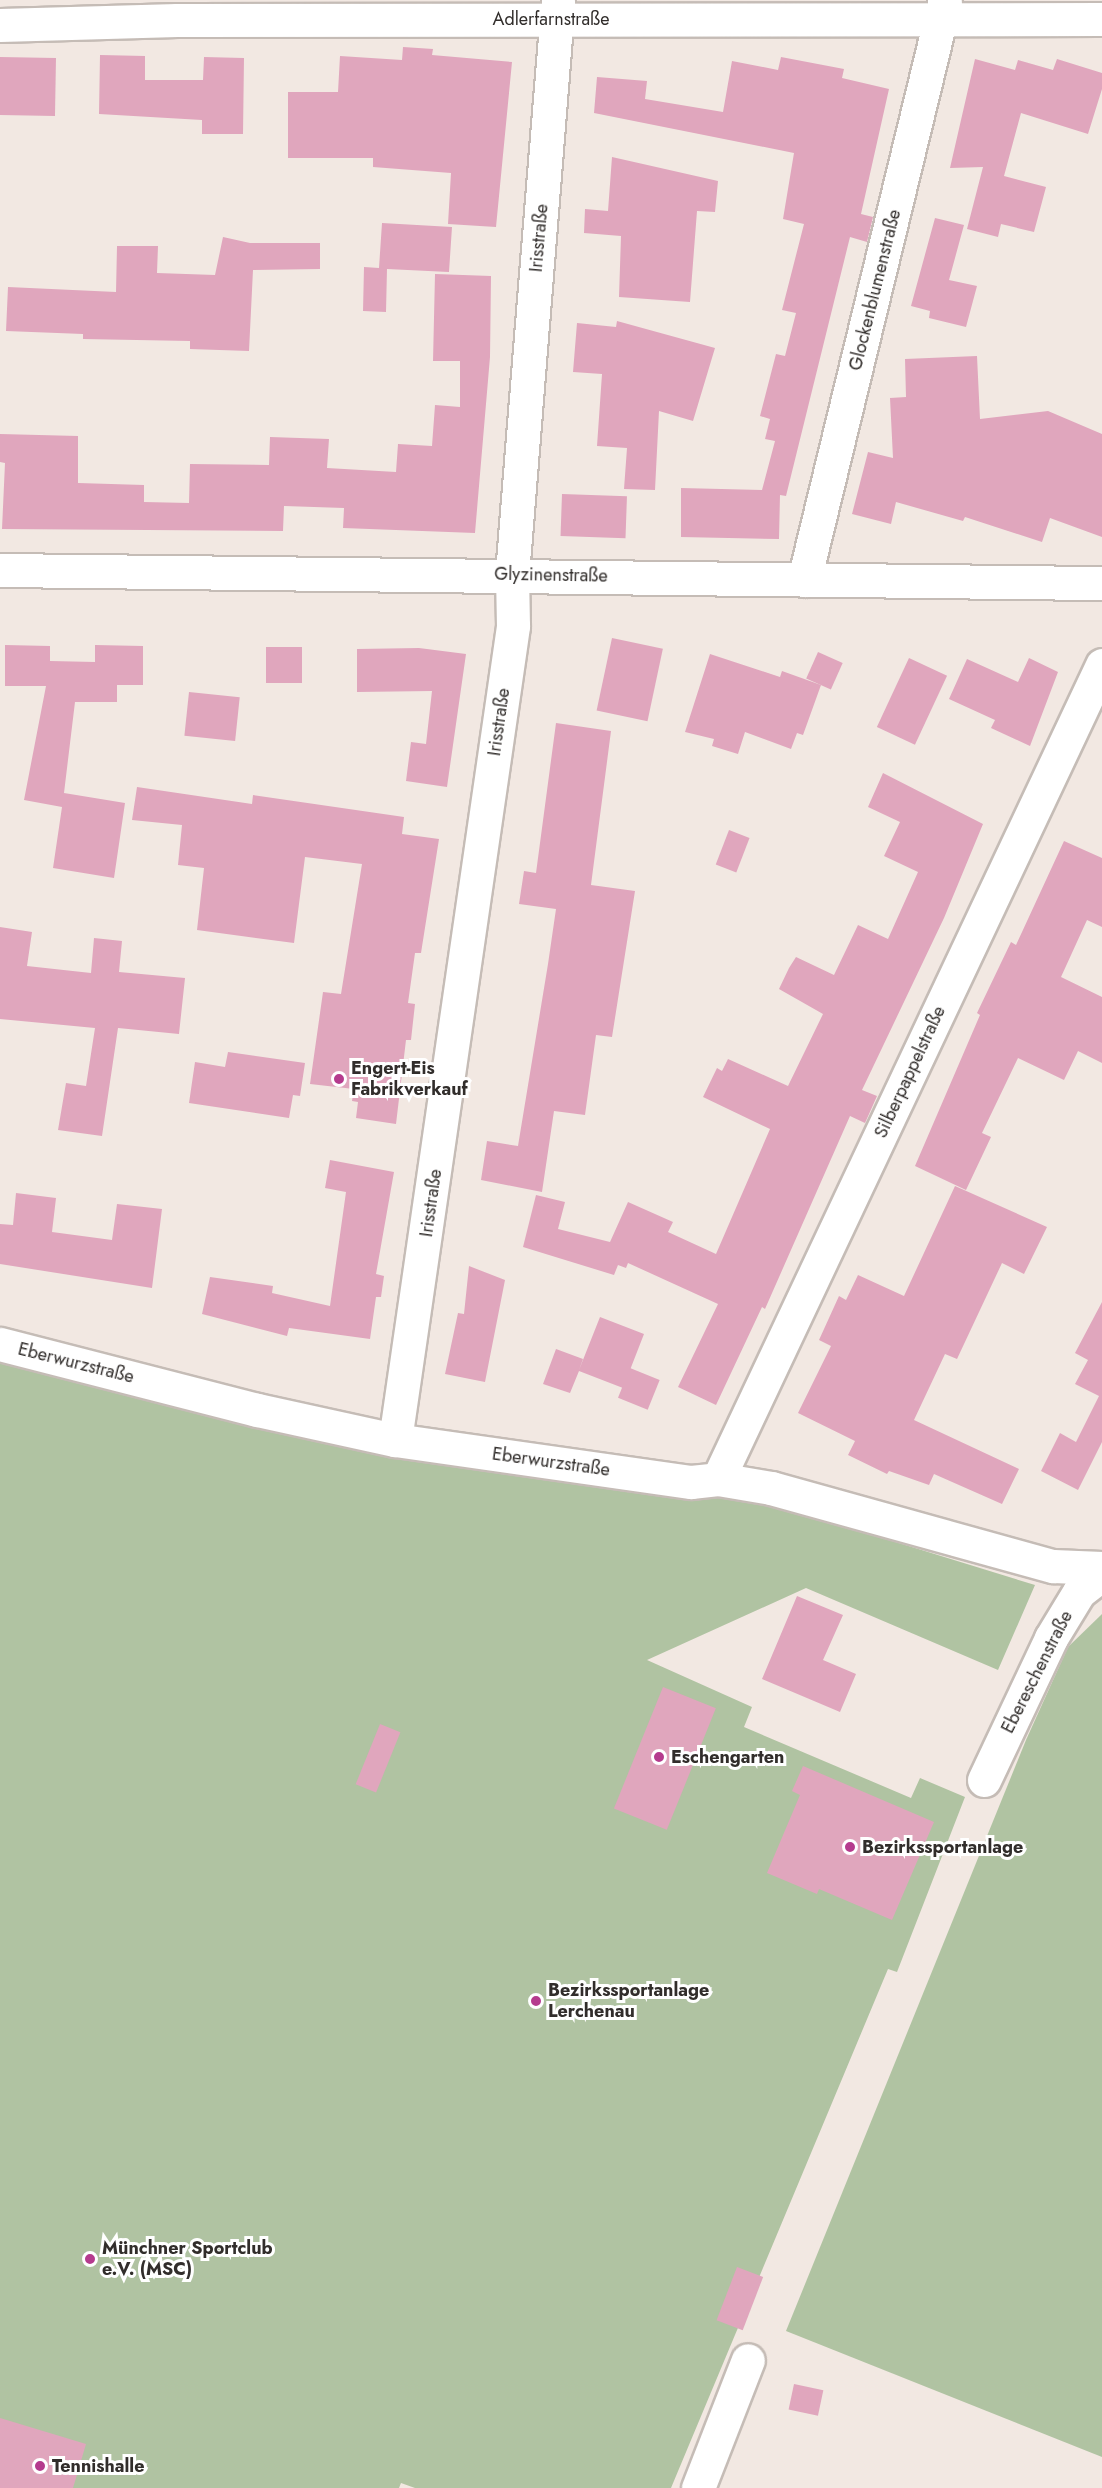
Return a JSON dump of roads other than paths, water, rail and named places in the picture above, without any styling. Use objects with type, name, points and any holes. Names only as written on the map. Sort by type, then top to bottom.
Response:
[{"type":"street","name":"Adlerfarnstraße","points":[[0,25],[39,21],[557,9],[943,9],[1102,19]]},
{"type":"street","name":"Irisstraße","points":[[395,1440],[513,626],[512,574],[557,9]]},
{"type":"street","name":"Glockenblumenstraße","points":[[804,580],[943,9]]},
{"type":"street","name":"Glyzinenstraße","points":[[0,570],[512,574],[1102,583]]},
{"type":"street","name":"Silberpappelstraße","points":[[718,1479],[1102,665]]},
{"type":"street","name":"Eberwurzstraße","points":[[0,1344],[257,1410],[395,1440],[692,1482],[718,1479],[782,1491],[1053,1566],[1102,1568]]},
{"type":"street","name":"Ebereschenstraße","points":[[984,1780],[1051,1638],[1079,1592],[1102,1574]]},
{"type":"street","points":[[698,2488],[748,2360]]},
{"type":"place","name":"Engert-Eis Fabrikverkauf","points":[[339,1079]]},
{"type":"place","name":"Eschengarten","points":[[659,1757]]},
{"type":"place","name":"Bezirkssportanlage","points":[[850,1847]]},
{"type":"place","name":"Bezirkssportanlage Lerchenau","points":[[536,2001]]},
{"type":"place","name":"Münchner Sportclub e.V. (MSC)","points":[[90,2259]]},
{"type":"place","name":"Tennishalle","points":[[40,2466]]}]
